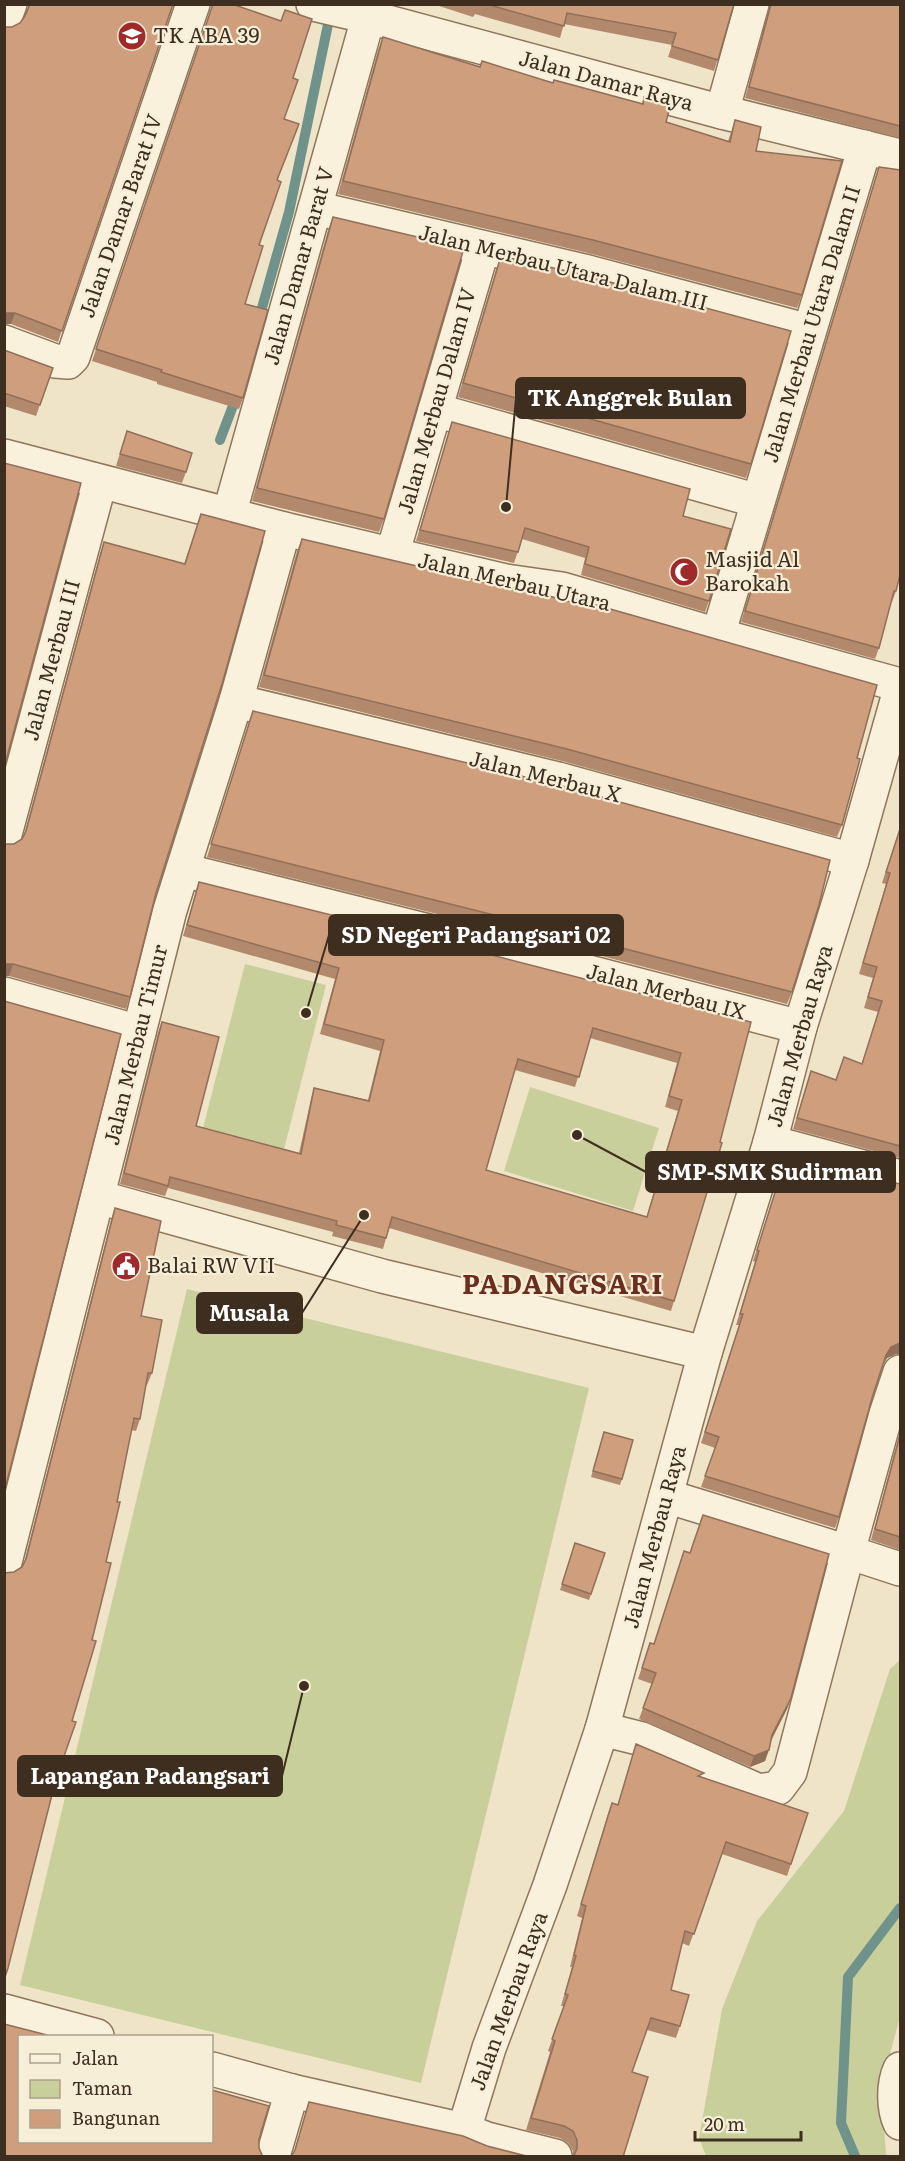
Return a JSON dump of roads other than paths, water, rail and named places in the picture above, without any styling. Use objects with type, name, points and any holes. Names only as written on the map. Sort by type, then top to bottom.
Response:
[{"type":"street","points":[[4,20],[10,4]]},
{"type":"street","name":"Jalan Damar Barat IV","points":[[4,342],[55,361],[68,362],[73,357],[193,4]]},
{"type":"street","points":[[722,112],[752,4]]},
{"type":"street","name":"Jalan Damar Raya","points":[[342,9],[722,112],[900,156]]},
{"type":"street","name":"Jalan Damar Barat V","points":[[229,514],[315,208],[342,9]]},
{"type":"street","name":"Jalan Merbau Utara Dalam II","points":[[718,635],[865,147]]},
{"type":"street","name":"Jalan Merbau Utara Dalam III","points":[[315,208],[584,271],[809,331]]},
{"type":"street","name":"Jalan Merbau Dalam IV","points":[[392,555],[483,248]]},
{"type":"street","points":[[435,410],[758,501]]},
{"type":"street","name":"Jalan Merbau Utara","points":[[4,456],[392,555],[506,581],[562,589],[718,635],[900,684]]},
{"type":"street","name":"Jalan Merbau III","points":[[4,838],[100,482]]},
{"type":"street","name":"Jalan Merbau Timur","points":[[7,1545],[170,910],[236,701],[284,529]]},
{"type":"street","name":"Jalan Merbau Raya","points":[[464,2130],[489,2048],[550,1885],[602,1729],[705,1353],[770,1142],[800,1027],[852,860],[900,690]]},
{"type":"street","name":"Jalan Merbau X","points":[[236,701],[558,779],[852,860]]},
{"type":"street","name":"Jalan Merbau IX","points":[[183,870],[800,1027]]},
{"type":"street","points":[[4,994],[139,1032]]},
{"type":"street","points":[[770,1142],[900,1177]]},
{"type":"street","points":[[98,1197],[382,1276],[705,1353]]},
{"type":"street","points":[[602,1729],[642,1739],[759,1791],[778,1788],[790,1772],[848,1552],[900,1372]]},
{"type":"street","points":[[666,1496],[900,1569]]},
{"type":"street","points":[[4,2010],[90,2035]]},
{"type":"street","points":[[213,2069],[292,2091],[464,2130],[488,2139],[555,2157]]},
{"type":"street","points":[[900,2069],[896,2077],[896,2096],[900,2123]]},
{"type":"street","points":[[273,2157],[292,2091]]},
{"type":"waterway","points":[[258,322],[289,212],[331,10]]},
{"type":"waterway","points":[[220,440],[237,395]]},
{"type":"waterway","points":[[855,2156],[841,2123],[848,1977],[900,1908]]},
{"type":"place","name":"TK ABA 39","points":[[132,36]]},
{"type":"place","name":"TK Anggrek Bulan","points":[[506,507]]},
{"type":"place","name":"Masjid Al Barokah","points":[[684,572]]},
{"type":"place","name":"SD Negeri Padangsari 02","points":[[306,1013]]},
{"type":"place","name":"SMP-SMK Sudirman","points":[[577,1135]]},
{"type":"place","name":"Musala","points":[[364,1215]]},
{"type":"place","name":"Balai RW VII","points":[[126,1266]]},
{"type":"place","name":"Lapangan Padangsari","points":[[304,1686]]},
{"type":"district","name":"PADANGSARI","points":[[563,1285]]}]
